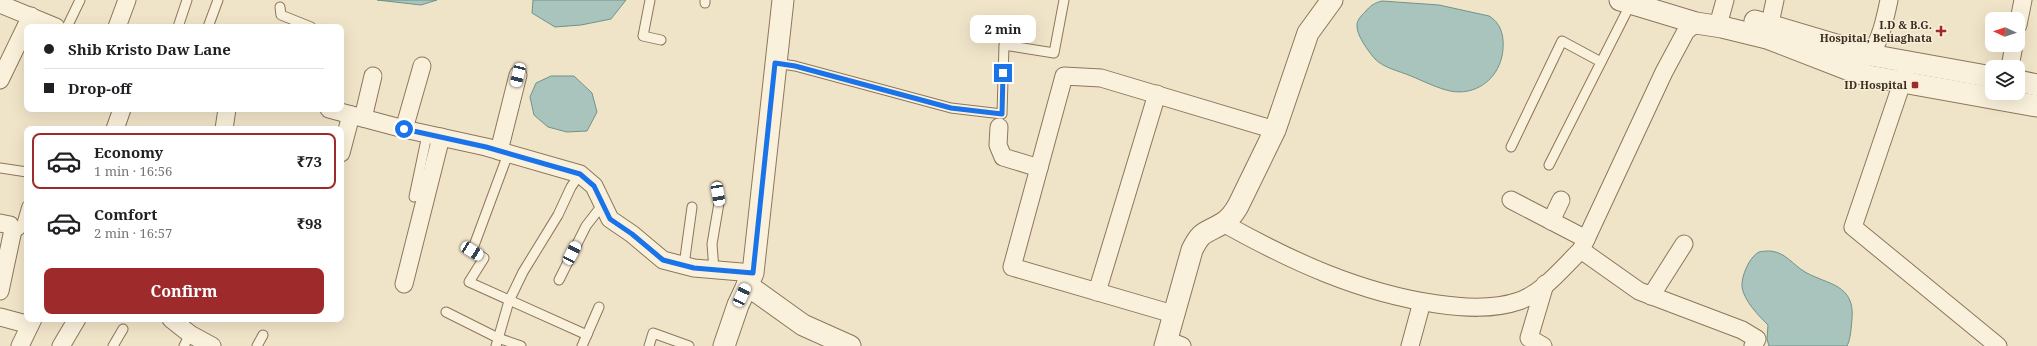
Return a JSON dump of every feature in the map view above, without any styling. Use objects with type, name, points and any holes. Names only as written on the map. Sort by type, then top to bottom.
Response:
[{"type":"street","points":[[118,24],[127,0]]},
{"type":"street","points":[[724,346],[738,305],[750,279],[783,0]]},
{"type":"street","points":[[1171,344],[1173,314],[1192,250],[1198,239],[1206,230],[1223,223],[1232,216],[1238,206],[1275,130],[1308,33],[1332,0]]},
{"type":"street","points":[[1768,32],[1775,0]]},
{"type":"street","points":[[1870,55],[1876,47],[1889,0]]},
{"type":"street","points":[[2021,12],[2023,0]]},
{"type":"street","points":[[1626,1],[1696,23],[1768,32],[1908,63],[1985,76]]},
{"type":"street","points":[[1,6],[49,24]]},
{"type":"street","points":[[1223,223],[1261,245],[1338,280],[1422,302],[1458,307],[1503,305],[1519,301],[1532,295],[1545,284],[1584,244],[1664,72],[1686,31],[1696,23],[1723,9],[1751,20],[1768,32],[1847,69],[1902,82],[2037,106]]},
{"type":"street","points":[[27,24],[31,16]]},
{"type":"street","points":[[0,80],[24,30]]},
{"type":"street","points":[[1908,63],[1853,227],[1998,346]]},
{"type":"street","points":[[404,129],[422,66]]},
{"type":"street","points":[[504,152],[518,75]]},
{"type":"street","points":[[344,146],[373,76]]},
{"type":"street","points":[[1173,314],[1012,267],[1064,76],[1101,78],[1275,130]]},
{"type":"street","points":[[2025,82],[2037,85]]},
{"type":"street","points":[[1097,292],[1157,94]]},
{"type":"street","points":[[116,126],[121,112]]},
{"type":"street","points":[[224,126],[227,112]]},
{"type":"street","points":[[340,112],[404,129],[504,152],[580,174],[594,186],[610,219],[632,234],[663,260],[750,279],[803,325],[850,346]]},
{"type":"street","points":[[999,127],[998,145],[1003,157],[1039,168]]},
{"type":"street","points":[[404,284],[434,136]]},
{"type":"street","points":[[1511,200],[1551,221],[1584,244],[1639,291],[1742,330],[1756,339],[1753,346]]},
{"type":"street","points":[[1551,221],[1561,200]]},
{"type":"street","points":[[0,292],[6,229]]},
{"type":"street","points":[[1651,296],[1684,244]]},
{"type":"street","points":[[1533,343],[1545,284]]},
{"type":"street","points":[[1410,346],[1422,302]]},
{"type":"street","points":[[0,317],[24,321]]},
{"type":"street","points":[[20,346],[31,322]]},
{"type":"street","points":[[61,346],[75,322]]},
{"type":"street","points":[[173,322],[187,340],[212,346]]},
{"type":"lane","points":[[68,24],[80,0]]},
{"type":"lane","points":[[179,24],[188,0]]},
{"type":"lane","points":[[209,24],[218,0]]},
{"type":"lane","points":[[650,0],[643,36],[661,40]]},
{"type":"lane","points":[[775,63],[795,66],[951,108],[1002,114],[1004,45],[1054,53],[1064,0]]},
{"type":"lane","points":[[1549,165],[1601,62],[1626,1]]},
{"type":"lane","points":[[280,7],[281,15],[304,24]]},
{"type":"lane","points":[[1511,147],[1562,41],[1601,62]]},
{"type":"lane","points":[[414,197],[434,136]]},
{"type":"lane","points":[[504,152],[472,251],[484,258],[469,282],[587,335]]},
{"type":"lane","points":[[0,168],[24,172]]},
{"type":"lane","points":[[497,342],[509,301],[523,272],[558,215],[570,187],[580,174]]},
{"type":"lane","points":[[714,270],[712,244],[719,203],[716,186]]},
{"type":"lane","points":[[559,280],[586,226],[603,204]]},
{"type":"lane","points":[[684,265],[692,207]]},
{"type":"lane","points":[[6,229],[20,230],[24,216]]},
{"type":"lane","points":[[582,346],[599,307]]},
{"type":"lane","points":[[446,312],[497,342],[521,346]]},
{"type":"lane","points":[[113,346],[123,329]]},
{"type":"lane","points":[[649,346],[653,333],[689,346]]},
{"type":"lane","points":[[257,346],[263,335]]},
{"type":"water","points":[[377,0],[437,0],[421,5]]},
{"type":"water","points":[[533,0],[626,0],[611,19],[581,25],[555,27],[532,13]]},
{"type":"water","points":[[1382,1],[1439,5],[1489,16],[1494,19],[1500,28],[1503,39],[1502,56],[1495,72],[1484,84],[1468,91],[1459,92],[1440,88],[1383,65],[1375,59],[1363,43],[1357,29],[1360,18],[1374,4]]},
{"type":"water","points":[[551,76],[574,76],[592,93],[597,112],[587,131],[567,132],[548,127],[534,115],[530,97],[536,83]]},
{"type":"water","points":[[1771,251],[1781,254],[1805,272],[1831,283],[1845,292],[1852,307],[1851,333],[1847,346],[1769,346],[1767,339],[1768,325],[1756,313],[1749,303],[1743,292],[1742,283],[1746,268],[1752,258],[1759,252]]},
{"type":"place","name":"I.D & B.G. Hospital, Beliaghata","points":[[1941,31]]},
{"type":"place","name":"ID Hospital","points":[[1915,85]]},
{"type":"route","points":[[404,129],[486,147],[580,174],[594,186],[610,219],[632,234],[663,260],[694,268],[753,273],[775,63],[795,66],[951,108],[1002,114],[1003,73]]}]
